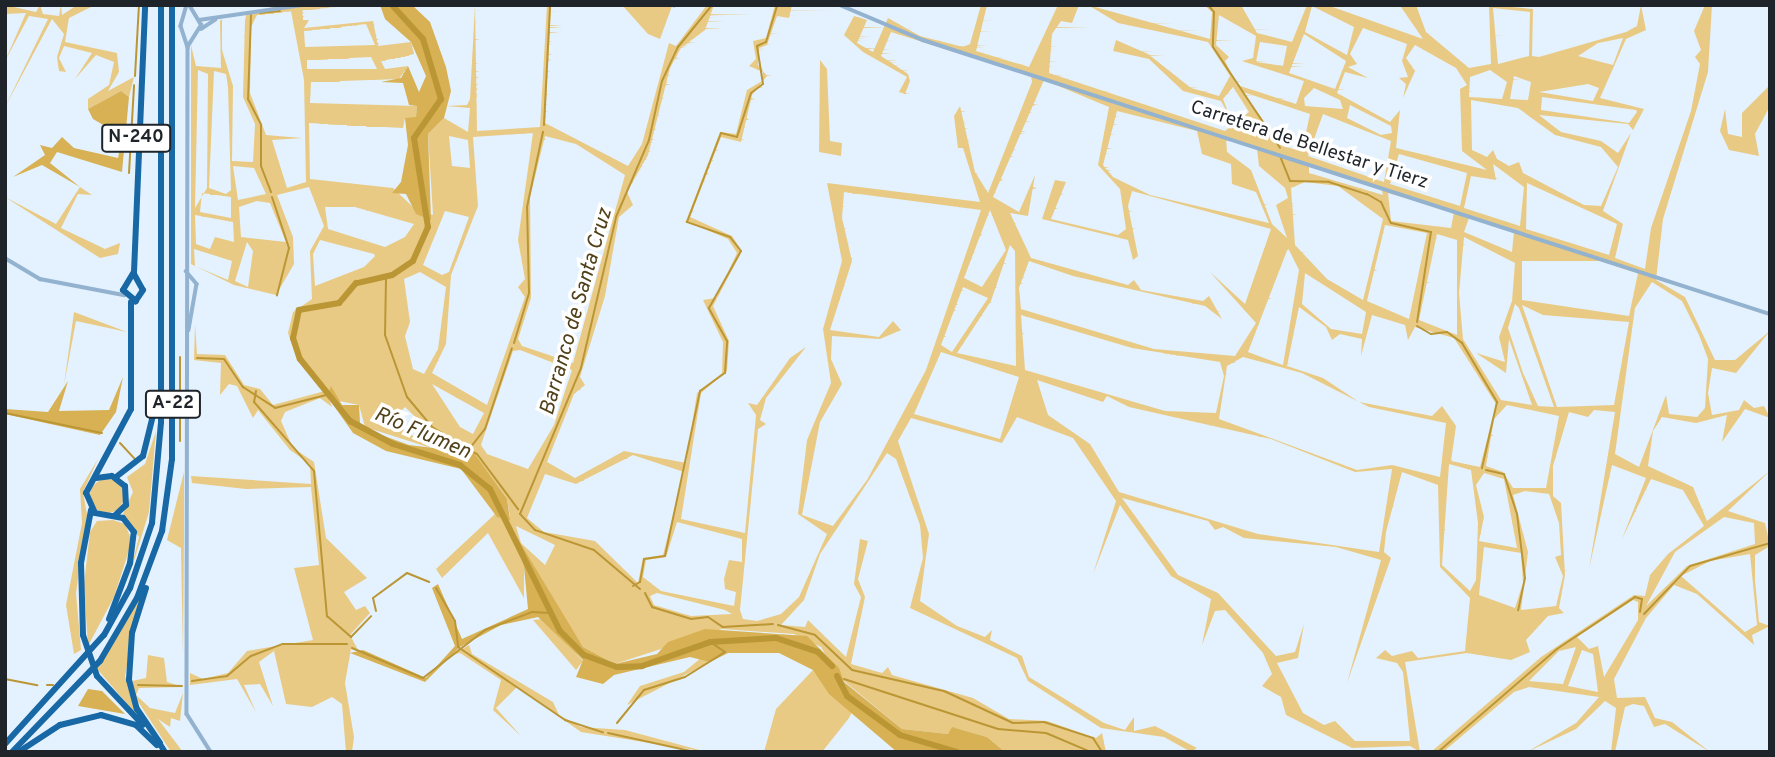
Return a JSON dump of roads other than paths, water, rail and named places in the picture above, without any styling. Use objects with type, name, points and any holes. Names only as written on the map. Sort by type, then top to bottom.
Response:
[{"type":"highway","name":"N-240","points":[[145,5],[134,272],[134,282],[143,292],[134,301],[131,409],[86,493],[91,510],[81,563],[83,635],[97,676],[161,748]]},
{"type":"highway","name":"A-22","points":[[5,744],[86,660],[130,588],[152,523],[161,292],[161,5]]},
{"type":"highway","name":"A-22","points":[[12,752],[65,703],[107,652],[137,598],[162,531],[172,459],[172,5]]},
{"type":"highway","points":[[134,282],[121,291],[134,301]]},
{"type":"highway","points":[[96,478],[113,476],[139,464],[152,428],[161,292]]},
{"type":"highway","points":[[102,460],[128,496],[114,516]]},
{"type":"highway","points":[[91,510],[99,516]]},
{"type":"highway","points":[[86,660],[115,606],[134,548],[131,527],[114,516],[99,516],[89,522]]},
{"type":"highway","points":[[161,748],[133,699],[128,672],[132,633],[162,531]]},
{"type":"highway","points":[[18,752],[60,725],[91,715],[136,725],[161,748]]},
{"type":"street","name":"N-240","points":[[188,5],[197,18],[200,30],[194,35],[188,48]]},
{"type":"street","name":"N-240","points":[[188,5],[183,32],[188,48],[187,715],[211,752]]},
{"type":"street","points":[[184,18],[218,17],[302,5]]},
{"type":"street","name":"Carretera de Bellestar y Tierz","points":[[840,5],[923,40],[1770,314]]},
{"type":"street","points":[[200,30],[218,17]]},
{"type":"street","points":[[183,32],[194,35]]},
{"type":"street","points":[[5,258],[40,279],[78,287],[121,291]]},
{"type":"street","points":[[186,271],[197,284],[187,339]]},
{"type":"waterway","points":[[135,76],[139,5]]},
{"type":"waterway","name":"Río Flumen","points":[[392,5],[423,39],[441,99],[414,138],[428,227],[413,261],[392,275],[356,283],[339,303],[299,310],[293,338],[300,359],[350,421],[393,444],[460,465],[490,489],[560,631],[584,655],[617,667],[642,666],[710,642],[776,638],[818,652],[832,666]]},
{"type":"waterway","points":[[544,125],[550,5]]},
{"type":"waterway","name":"Barranco de Santa Cruz","points":[[640,589],[594,550],[535,530],[520,514],[581,368],[616,217],[649,140],[662,81],[678,47],[712,5]]},
{"type":"waterway","points":[[633,586],[640,582],[644,559],[665,556],[700,391],[725,373],[727,341],[709,308],[741,251],[730,237],[687,222],[721,133],[737,137],[751,93],[763,84],[757,46],[766,42],[777,5]]},
{"type":"waterway","points":[[1208,5],[1214,12],[1213,47],[1280,148]]},
{"type":"waterway","points":[[260,13],[280,11]]},
{"type":"waterway","points":[[251,15],[248,99],[261,125],[261,166],[271,192]]},
{"type":"waterway","points":[[129,173],[134,85]]},
{"type":"waterway","points":[[514,343],[529,293],[527,207],[543,132]]},
{"type":"waterway","points":[[1280,156],[1290,181],[1329,182],[1367,194],[1381,202],[1391,223],[1431,232],[1417,322]]},
{"type":"waterway","points":[[272,197],[289,248],[277,295]]},
{"type":"waterway","points":[[386,278],[385,335],[407,397],[432,427],[477,454],[518,509]]},
{"type":"waterway","points":[[1417,326],[1431,334],[1447,332],[1462,343],[1497,402],[1482,468]]},
{"type":"waterway","points":[[470,448],[485,429],[512,348]]},
{"type":"waterway","points":[[180,357],[180,441]]},
{"type":"waterway","points":[[197,358],[224,359],[243,387],[275,408],[330,394]]},
{"type":"waterway","points":[[256,391],[254,402],[314,471],[327,616],[351,637],[371,616]]},
{"type":"waterway","points":[[5,413],[102,433]]},
{"type":"waterway","points":[[120,443],[134,458]]},
{"type":"waterway","points":[[1486,470],[1504,474],[1517,514],[1525,578],[1518,610]]},
{"type":"waterway","points":[[1644,614],[1690,566],[1770,543]]},
{"type":"waterway","points":[[376,611],[373,598],[407,573],[429,582]]},
{"type":"waterway","points":[[436,588],[455,621],[458,647],[565,720],[603,732]]},
{"type":"waterway","points":[[645,593],[652,607],[691,619],[708,617],[723,627],[773,624]]},
{"type":"waterway","points":[[1438,752],[1557,649],[1635,597],[1642,599],[1640,612]]},
{"type":"waterway","points":[[352,648],[423,678],[485,630],[532,612],[550,613]]},
{"type":"waterway","points":[[778,625],[815,635],[852,670],[944,691],[1013,723],[1044,722],[1093,738],[1102,752]]},
{"type":"waterway","points":[[617,723],[644,690],[685,677],[725,652],[710,642]]},
{"type":"waterway","points":[[192,681],[227,676],[251,656],[283,644],[347,644]]},
{"type":"waterway","name":"Río Flumen","points":[[837,676],[847,696],[900,735],[957,752]]},
{"type":"waterway","points":[[5,679],[37,685]]},
{"type":"waterway","points":[[844,679],[998,729],[1046,733],[1091,752]]},
{"type":"waterway","points":[[47,685],[53,685]]},
{"type":"waterway","points":[[138,685],[182,686]]},
{"type":"waterway","points":[[608,733],[695,752]]}]
